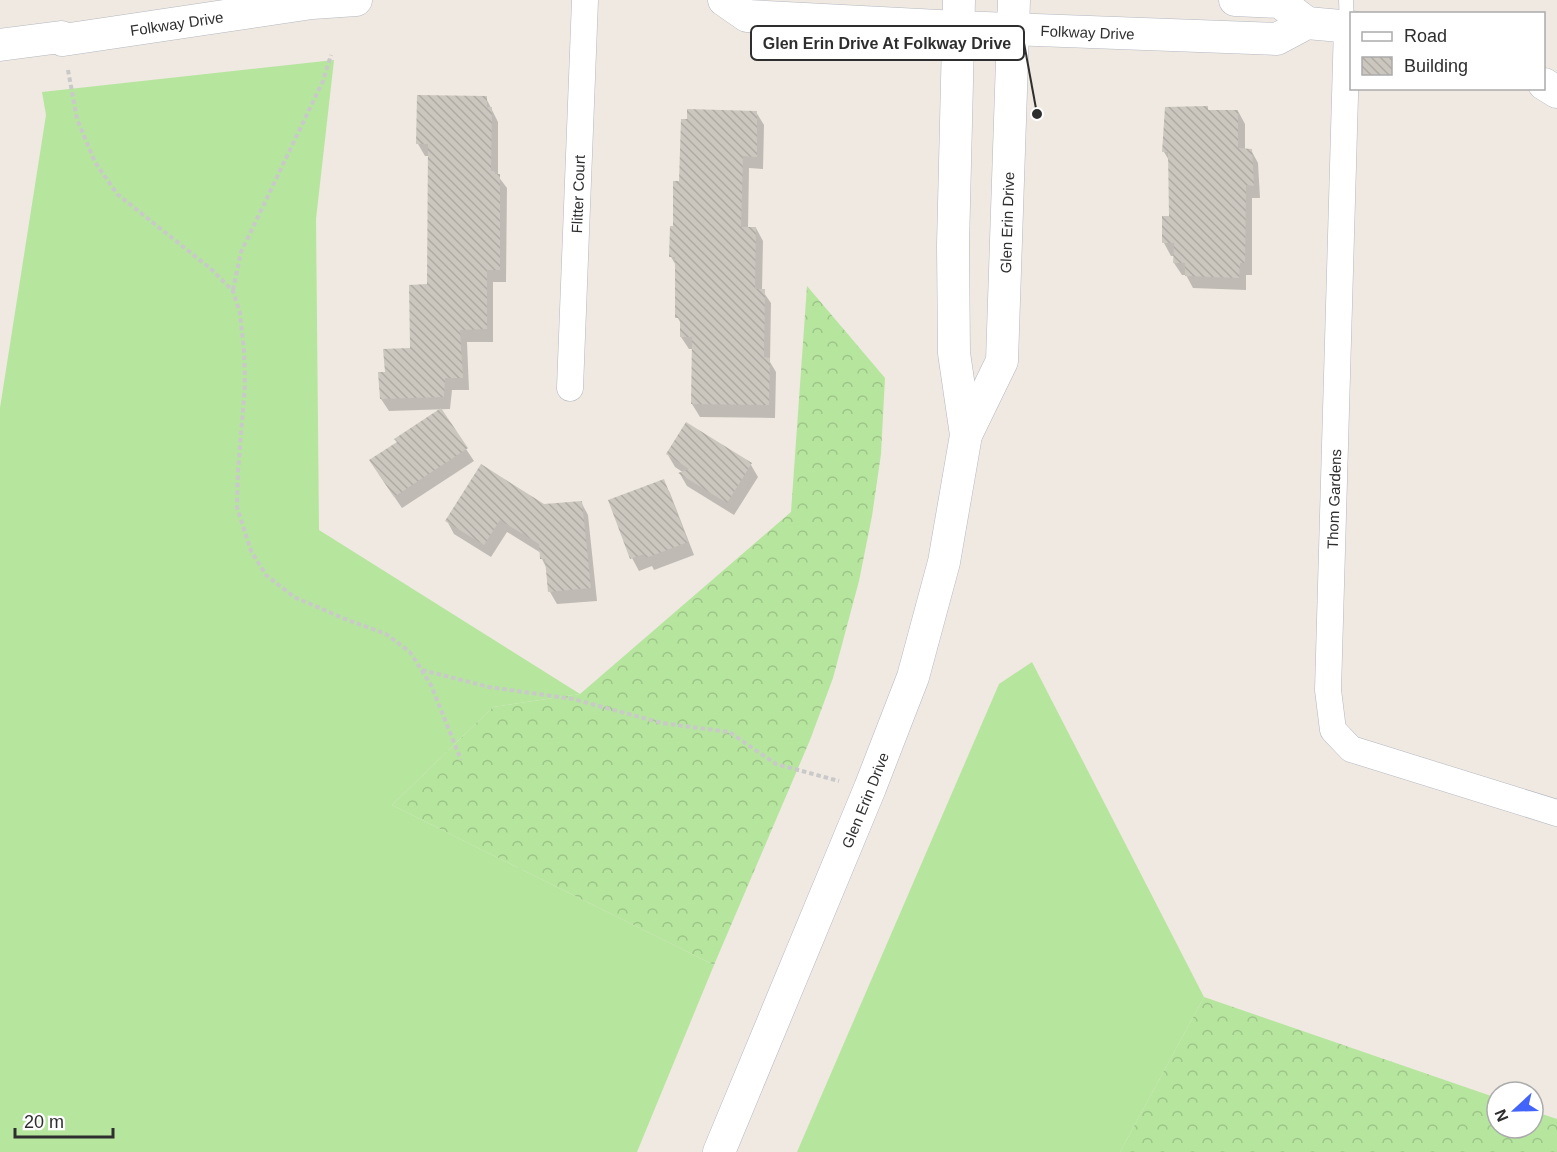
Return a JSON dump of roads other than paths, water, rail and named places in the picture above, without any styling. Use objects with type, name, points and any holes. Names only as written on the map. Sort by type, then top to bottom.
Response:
[{"type":"street","name":"Folkway Drive","points":[[0,45],[61,38],[63,40],[312,3],[356,0]]},
{"type":"street","name":"Flitter Court","points":[[570,388],[585,0]]},
{"type":"street","name":"Folkway Drive","points":[[724,0],[747,16],[1014,15],[1277,39],[1307,23]]},
{"type":"street","points":[[1235,0],[1280,2],[1307,23],[1348,18]]},
{"type":"street","name":"Glen Erin Drive","points":[[959,14],[954,353],[966,435]]},
{"type":"street","name":"Glen Erin Drive","points":[[719,1152],[870,788],[913,677],[944,562],[966,435],[1002,361],[1014,15]]},
{"type":"street","name":"Thom Gardens","points":[[1348,18],[1328,690],[1333,730],[1351,749],[1557,813]]},
{"type":"place","name":"Glen Erin Drive At Folkway Drive","points":[[1037,114]]}]
